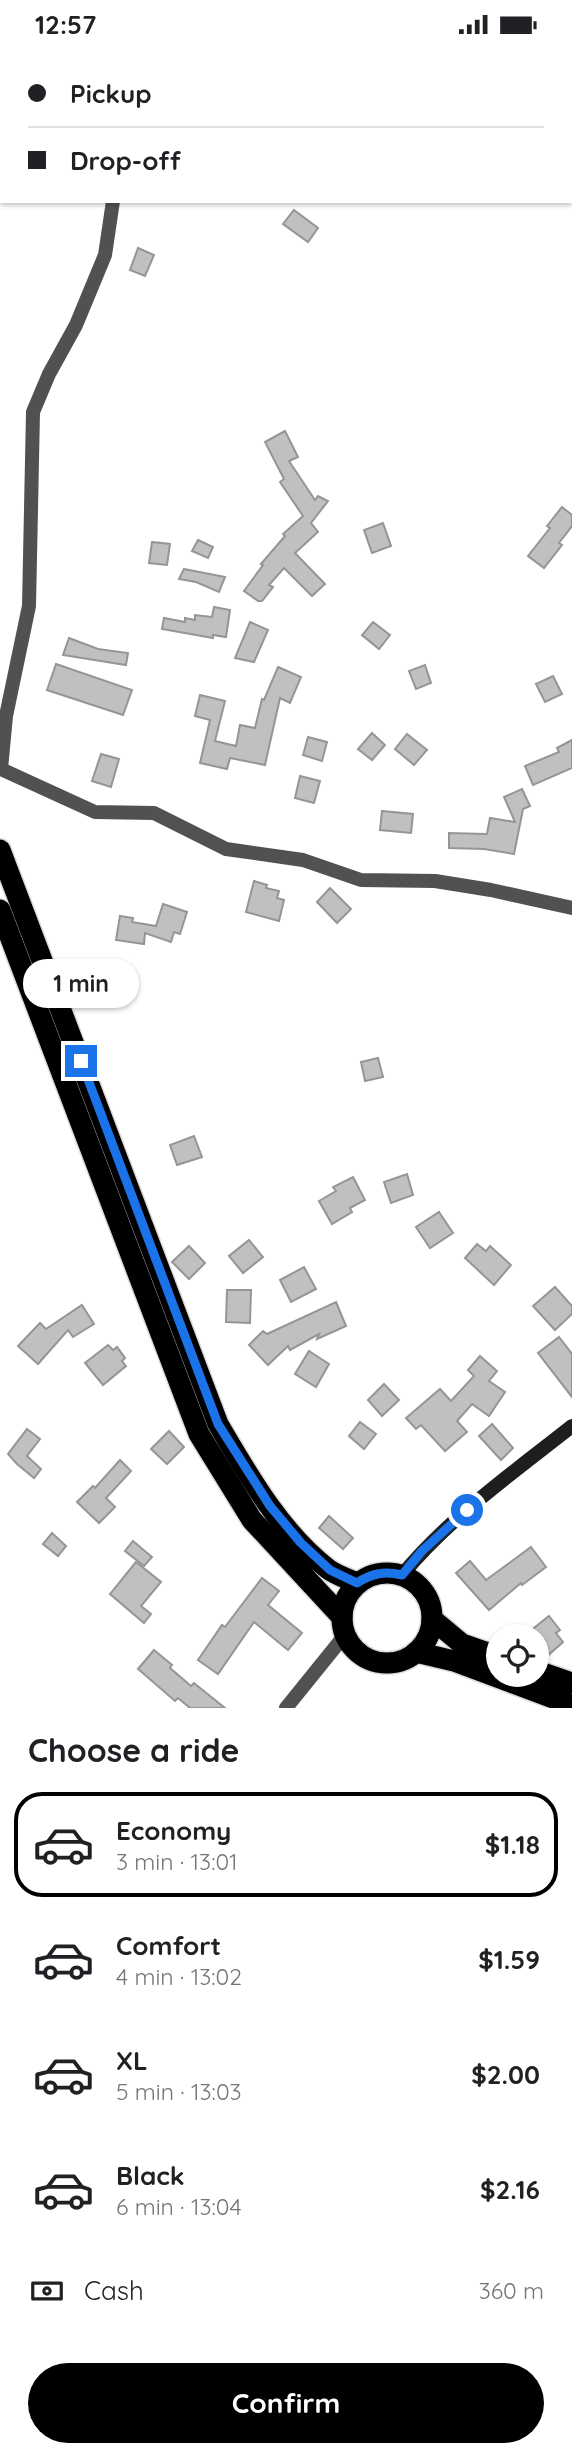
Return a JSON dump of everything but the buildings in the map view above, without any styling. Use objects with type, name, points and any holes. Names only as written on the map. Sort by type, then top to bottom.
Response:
[{"type":"highway","points":[[0,850],[218,1424],[270,1506],[301,1543],[330,1570],[357,1583]]},
{"type":"highway","points":[[0,910],[199,1434],[252,1520],[343,1626],[356,1651],[372,1661],[400,1661],[416,1652],[427,1637],[432,1619],[431,1609],[418,1584],[402,1575],[383,1572],[357,1583],[346,1598],[343,1626]]},
{"type":"highway","points":[[432,1619],[462,1644],[486,1652]]},
{"type":"highway","points":[[416,1652],[454,1661],[572,1705]]},
{"type":"highway","points":[[549,1675],[572,1683]]},
{"type":"street","points":[[113,203],[105,255],[76,325],[49,374],[33,412],[30,606],[6,716],[1,769],[95,812],[154,813],[226,849],[303,860],[361,880],[435,881],[572,908]]},
{"type":"street","points":[[402,1575],[422,1551],[452,1524],[572,1426]]},
{"type":"street","points":[[286,1708],[343,1626]]},
{"type":"route","points":[[81,1061],[218,1424],[270,1506],[301,1543],[330,1570],[357,1583],[383,1572],[402,1575],[422,1551],[467,1510]]}]
